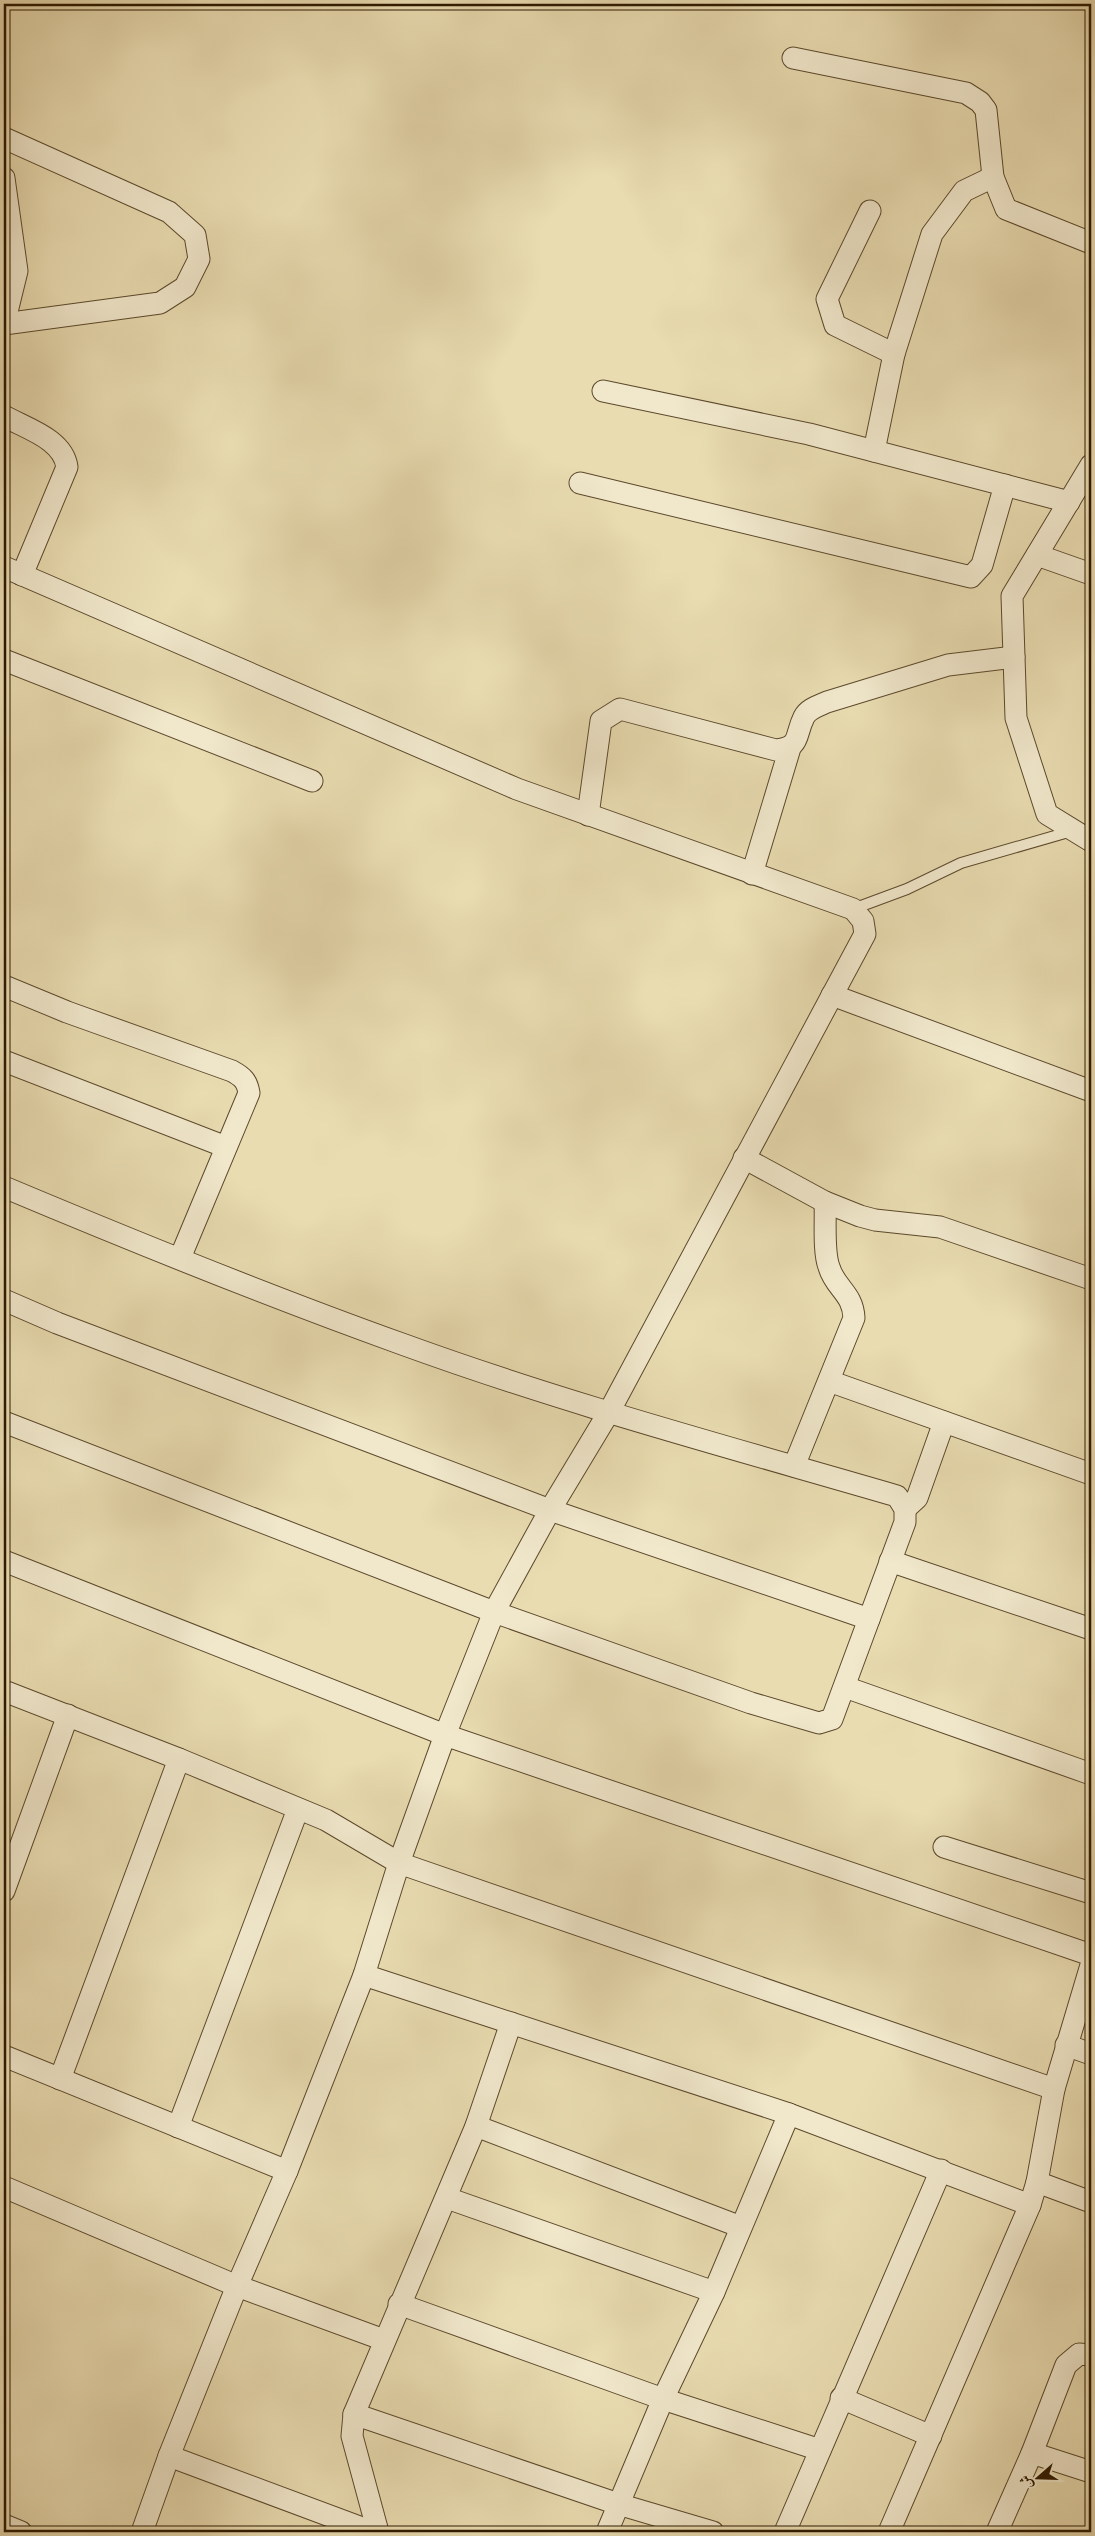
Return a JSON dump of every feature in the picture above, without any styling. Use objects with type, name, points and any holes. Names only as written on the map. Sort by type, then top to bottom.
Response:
[{"type":"street","points":[[792,58],[966,93],[980,102],[986,110],[993,177],[1006,209],[1091,243]]},
{"type":"street","points":[[4,138],[169,212],[196,235],[199,259],[185,287],[160,303],[4,324],[17,271],[4,178]]},
{"type":"street","points":[[874,451],[894,354],[932,234],[964,191],[993,177]]},
{"type":"street","points":[[870,211],[828,299],[835,325],[894,354]]},
{"type":"street","points":[[604,391],[809,434],[1069,502]]},
{"type":"street","points":[[4,416],[58,446],[66,456],[67,467],[13,571],[376,730],[518,789],[752,874],[853,908],[863,921],[865,934],[609,1412],[550,1510],[494,1612],[445,1736],[400,1863],[364,1975],[169,2456],[142,2532]]},
{"type":"street","points":[[1082,836],[1047,814],[1016,718],[1012,596],[1091,465]]},
{"type":"street","points":[[580,483],[971,576],[982,565],[1004,485]]},
{"type":"street","points":[[1037,555],[1091,574]]},
{"type":"street","points":[[752,874],[790,748],[798,738],[804,717],[812,708],[948,665],[1014,657]]},
{"type":"street","points":[[4,660],[312,782]]},
{"type":"street","points":[[588,815],[601,721],[620,709],[776,750],[790,748]]},
{"type":"street","points":[[4,986],[67,1012],[232,1071],[242,1077],[248,1084],[249,1093],[180,1258]]},
{"type":"street","points":[[832,994],[1091,1092]]},
{"type":"street","points":[[4,1061],[226,1148]]},
{"type":"street","points":[[744,1158],[826,1202],[875,1220],[940,1227],[1091,1280]]},
{"type":"street","points":[[4,1187],[402,1344],[609,1412],[898,1496],[905,1509],[905,1522],[832,1719],[819,1723],[751,1703],[494,1612],[4,1422]]},
{"type":"street","points":[[794,1466],[854,1318],[853,1307],[848,1296],[828,1267],[826,1202]]},
{"type":"street","points":[[4,1300],[57,1323],[550,1510],[869,1619]]},
{"type":"street","points":[[829,1382],[1091,1474]]},
{"type":"street","points":[[905,1509],[917,1498],[944,1422]]},
{"type":"street","points":[[4,1561],[445,1736],[1091,1955]]},
{"type":"street","points":[[890,1561],[1091,1629]]},
{"type":"street","points":[[845,1687],[1091,1774]]},
{"type":"street","points":[[4,1691],[179,1759],[326,1820],[400,1863],[1054,2089]]},
{"type":"street","points":[[4,1891],[68,1716]]},
{"type":"street","points":[[60,2079],[179,1759]]},
{"type":"street","points":[[178,2127],[298,1809]]},
{"type":"street","points":[[944,1847],[1091,1893]]},
{"type":"street","points":[[888,2532],[1030,2205],[1037,2182],[1054,2089],[1091,1965]]},
{"type":"street","points":[[364,1975],[789,2114],[1030,2205]]},
{"type":"street","points":[[378,2532],[352,2436],[354,2414],[398,2304],[447,2198],[476,2126],[511,2023]]},
{"type":"street","points":[[1066,2045],[1091,2054]]},
{"type":"street","points":[[4,2056],[286,2171]]},
{"type":"street","points":[[607,2532],[662,2399],[714,2292],[789,2114]]},
{"type":"street","points":[[476,2126],[741,2227]]},
{"type":"street","points":[[785,2532],[940,2170]]},
{"type":"street","points":[[1037,2182],[1091,2202]]},
{"type":"street","points":[[4,2187],[237,2286],[384,2340]]},
{"type":"street","points":[[447,2198],[714,2292]]},
{"type":"street","points":[[398,2304],[662,2399],[820,2450]]},
{"type":"street","points":[[997,2532],[1032,2453],[1066,2365],[1079,2354],[1091,2355]]},
{"type":"street","points":[[842,2398],[931,2436]]},
{"type":"street","points":[[354,2414],[618,2504],[713,2532]]},
{"type":"street","points":[[1032,2453],[1091,2472]]},
{"type":"street","points":[[169,2456],[373,2532]]},
{"type":"street","points":[[4,2525],[21,2532]]},
{"type":"lane","points":[[853,908],[907,889],[961,863],[1082,836]]}]
